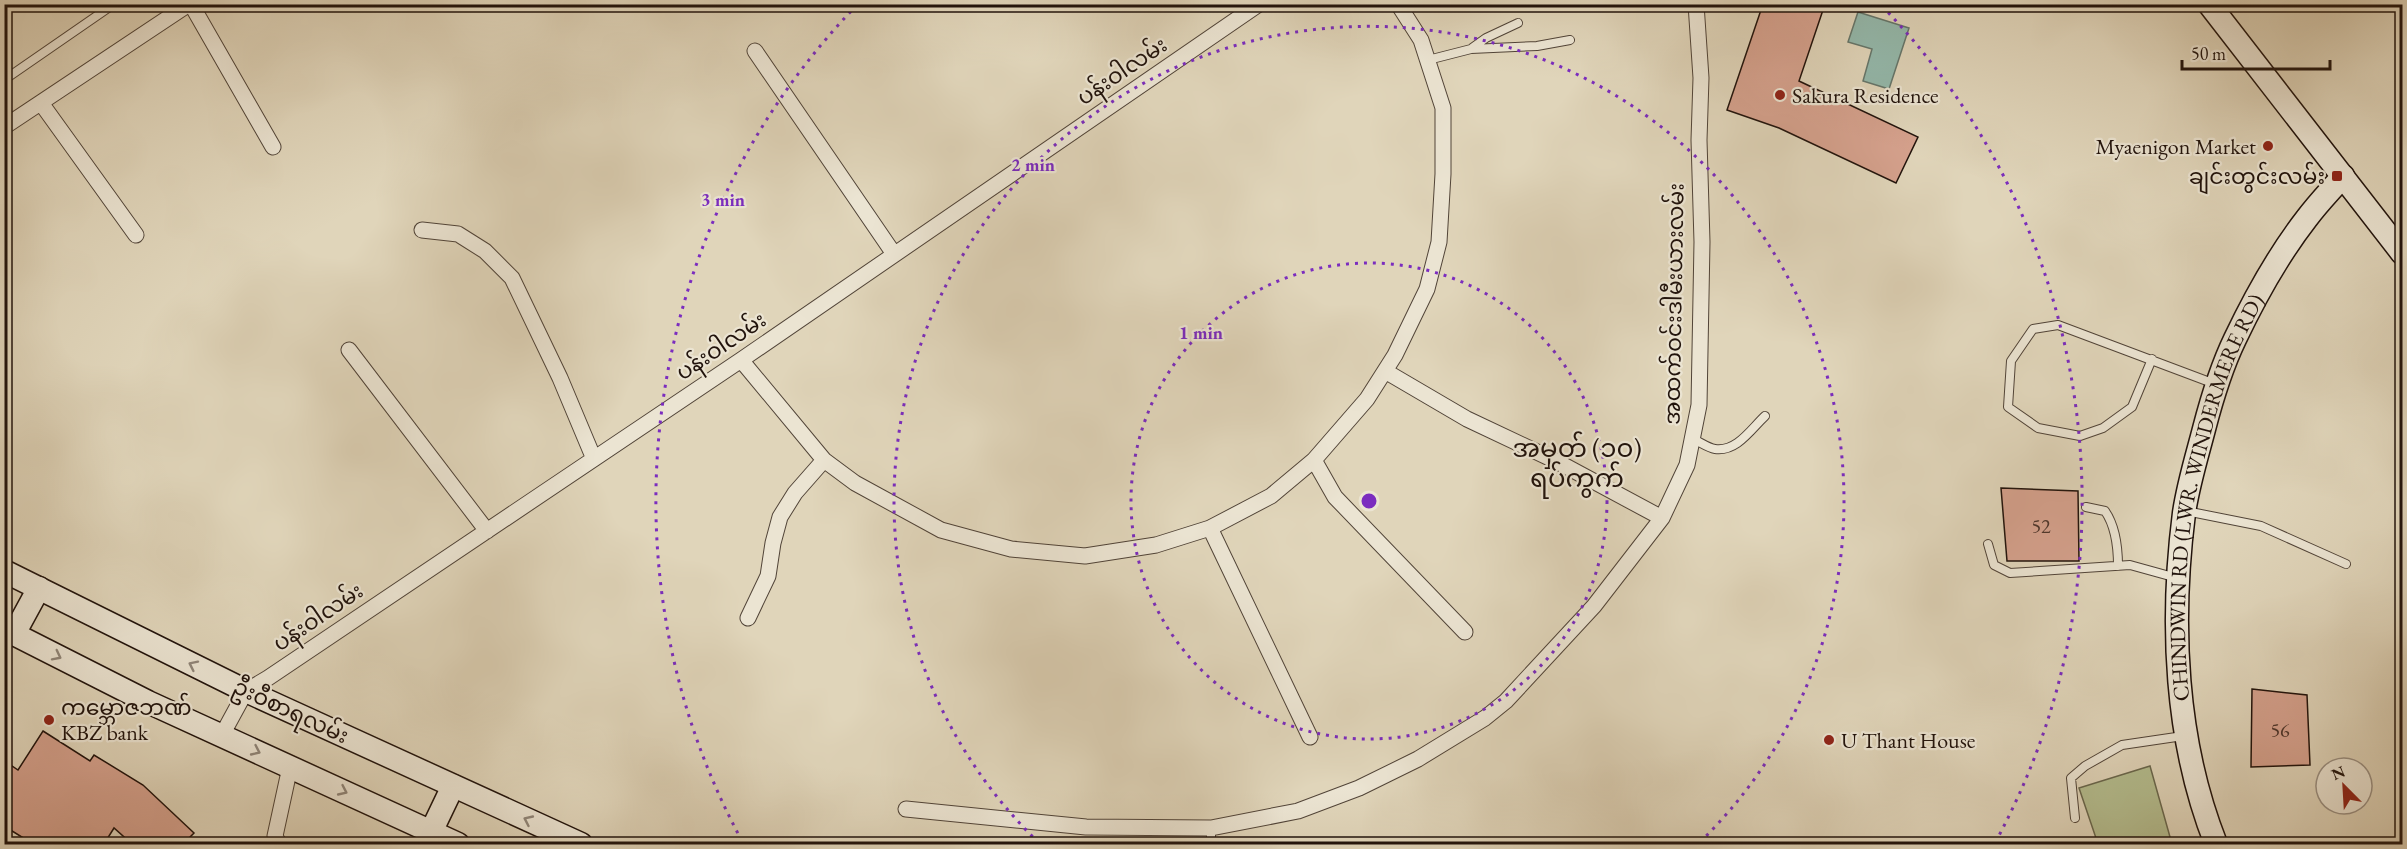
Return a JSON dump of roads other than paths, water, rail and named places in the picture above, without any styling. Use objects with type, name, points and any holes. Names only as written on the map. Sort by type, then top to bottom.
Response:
[{"type":"main road","points":[[2209,4],[2403,253]]},
{"type":"main road","name":"CHINDWIN RD (LWR. WINDERMERE RD)","points":[[2216,844],[2185,736],[2179,660],[2178,578],[2184,511],[2216,384],[2235,339],[2270,274],[2306,219],[2343,176]]},
{"type":"main road","name":"ဦးဝီစာရလမ်း","points":[[4,571],[246,691],[581,844]]},
{"type":"main road","points":[[39,588],[9,632],[148,702],[458,844]]},
{"type":"main road","points":[[431,832],[453,786]]},
{"type":"street","points":[[4,127],[190,4],[273,147]]},
{"type":"street","name":"ပန်းဝါလမ်း","points":[[222,735],[246,691],[741,360],[1259,4]]},
{"type":"street","points":[[741,360],[824,460],[855,483],[941,530],[1011,549],[1085,556],[1156,545],[1210,528],[1271,496],[1314,460],[1367,399],[1395,355],[1427,289],[1439,242],[1443,174],[1443,108],[1421,40],[1398,4]]},
{"type":"street","name":"အထက်ဝင်းဒါမီးယားလမ်း","points":[[906,809],[1086,827],[1211,828],[1298,811],[1359,788],[1418,759],[1485,718],[1506,701],[1593,606],[1662,518],[1687,465],[1699,405],[1702,242],[1699,140],[1701,78],[1696,4]]},
{"type":"street","points":[[755,51],[894,254]]},
{"type":"street","points":[[41,103],[136,235]]},
{"type":"street","points":[[422,230],[458,234],[485,251],[512,278],[560,378],[594,459]]},
{"type":"street","points":[[349,350],[487,531]]},
{"type":"street","points":[[1385,371],[1467,419],[1556,460],[1662,518]]},
{"type":"street","points":[[748,618],[768,576],[780,517],[795,493],[824,460]]},
{"type":"street","points":[[1314,460],[1335,497],[1465,632]]},
{"type":"street","points":[[1210,528],[1310,737]]},
{"type":"street","points":[[279,844],[275,836],[290,767]]},
{"type":"lane","points":[[4,80],[114,4]]},
{"type":"lane","points":[[1471,49],[1486,38],[1518,23]]},
{"type":"lane","points":[[1428,60],[1471,49],[1537,46],[1570,40]]},
{"type":"lane","points":[[2152,358],[2132,407],[2103,428],[2080,436],[2038,428],[2008,407],[2011,361],[2033,330],[2058,325],[2152,358],[2216,384]]},
{"type":"lane","points":[[1693,439],[1715,449],[1730,447],[1739,443],[1765,416]]},
{"type":"lane","points":[[2086,507],[2105,512],[2113,523],[2118,566]]},
{"type":"lane","points":[[2184,511],[2261,526],[2346,564]]},
{"type":"lane","points":[[1988,543],[1994,565],[2010,573],[2130,565],[2178,578]]},
{"type":"lane","points":[[2075,818],[2071,778],[2085,766],[2122,745],[2185,736]]},
{"type":"lane","points":[[1211,828],[1211,844]]},
{"type":"water","points":[[1858,12],[1909,28],[1889,89],[1863,81],[1872,49],[1848,42]]},
{"type":"place","name":"Sakura Residence","points":[[1780,95]]},
{"type":"place","name":"Myaenigon Market","points":[[2268,146]]},
{"type":"place","name":"ချင်းတွင်းလမ်း","points":[[2337,176]]},
{"type":"place","name":"ကမ္ဘောဇဘဏ် KBZ bank","points":[[49,720]]},
{"type":"place","name":"U Thant House","points":[[1829,740]]},
{"type":"district","name":"အမှတ် (၁၀) ရပ်ကွက်","points":[[1577,463]]}]
